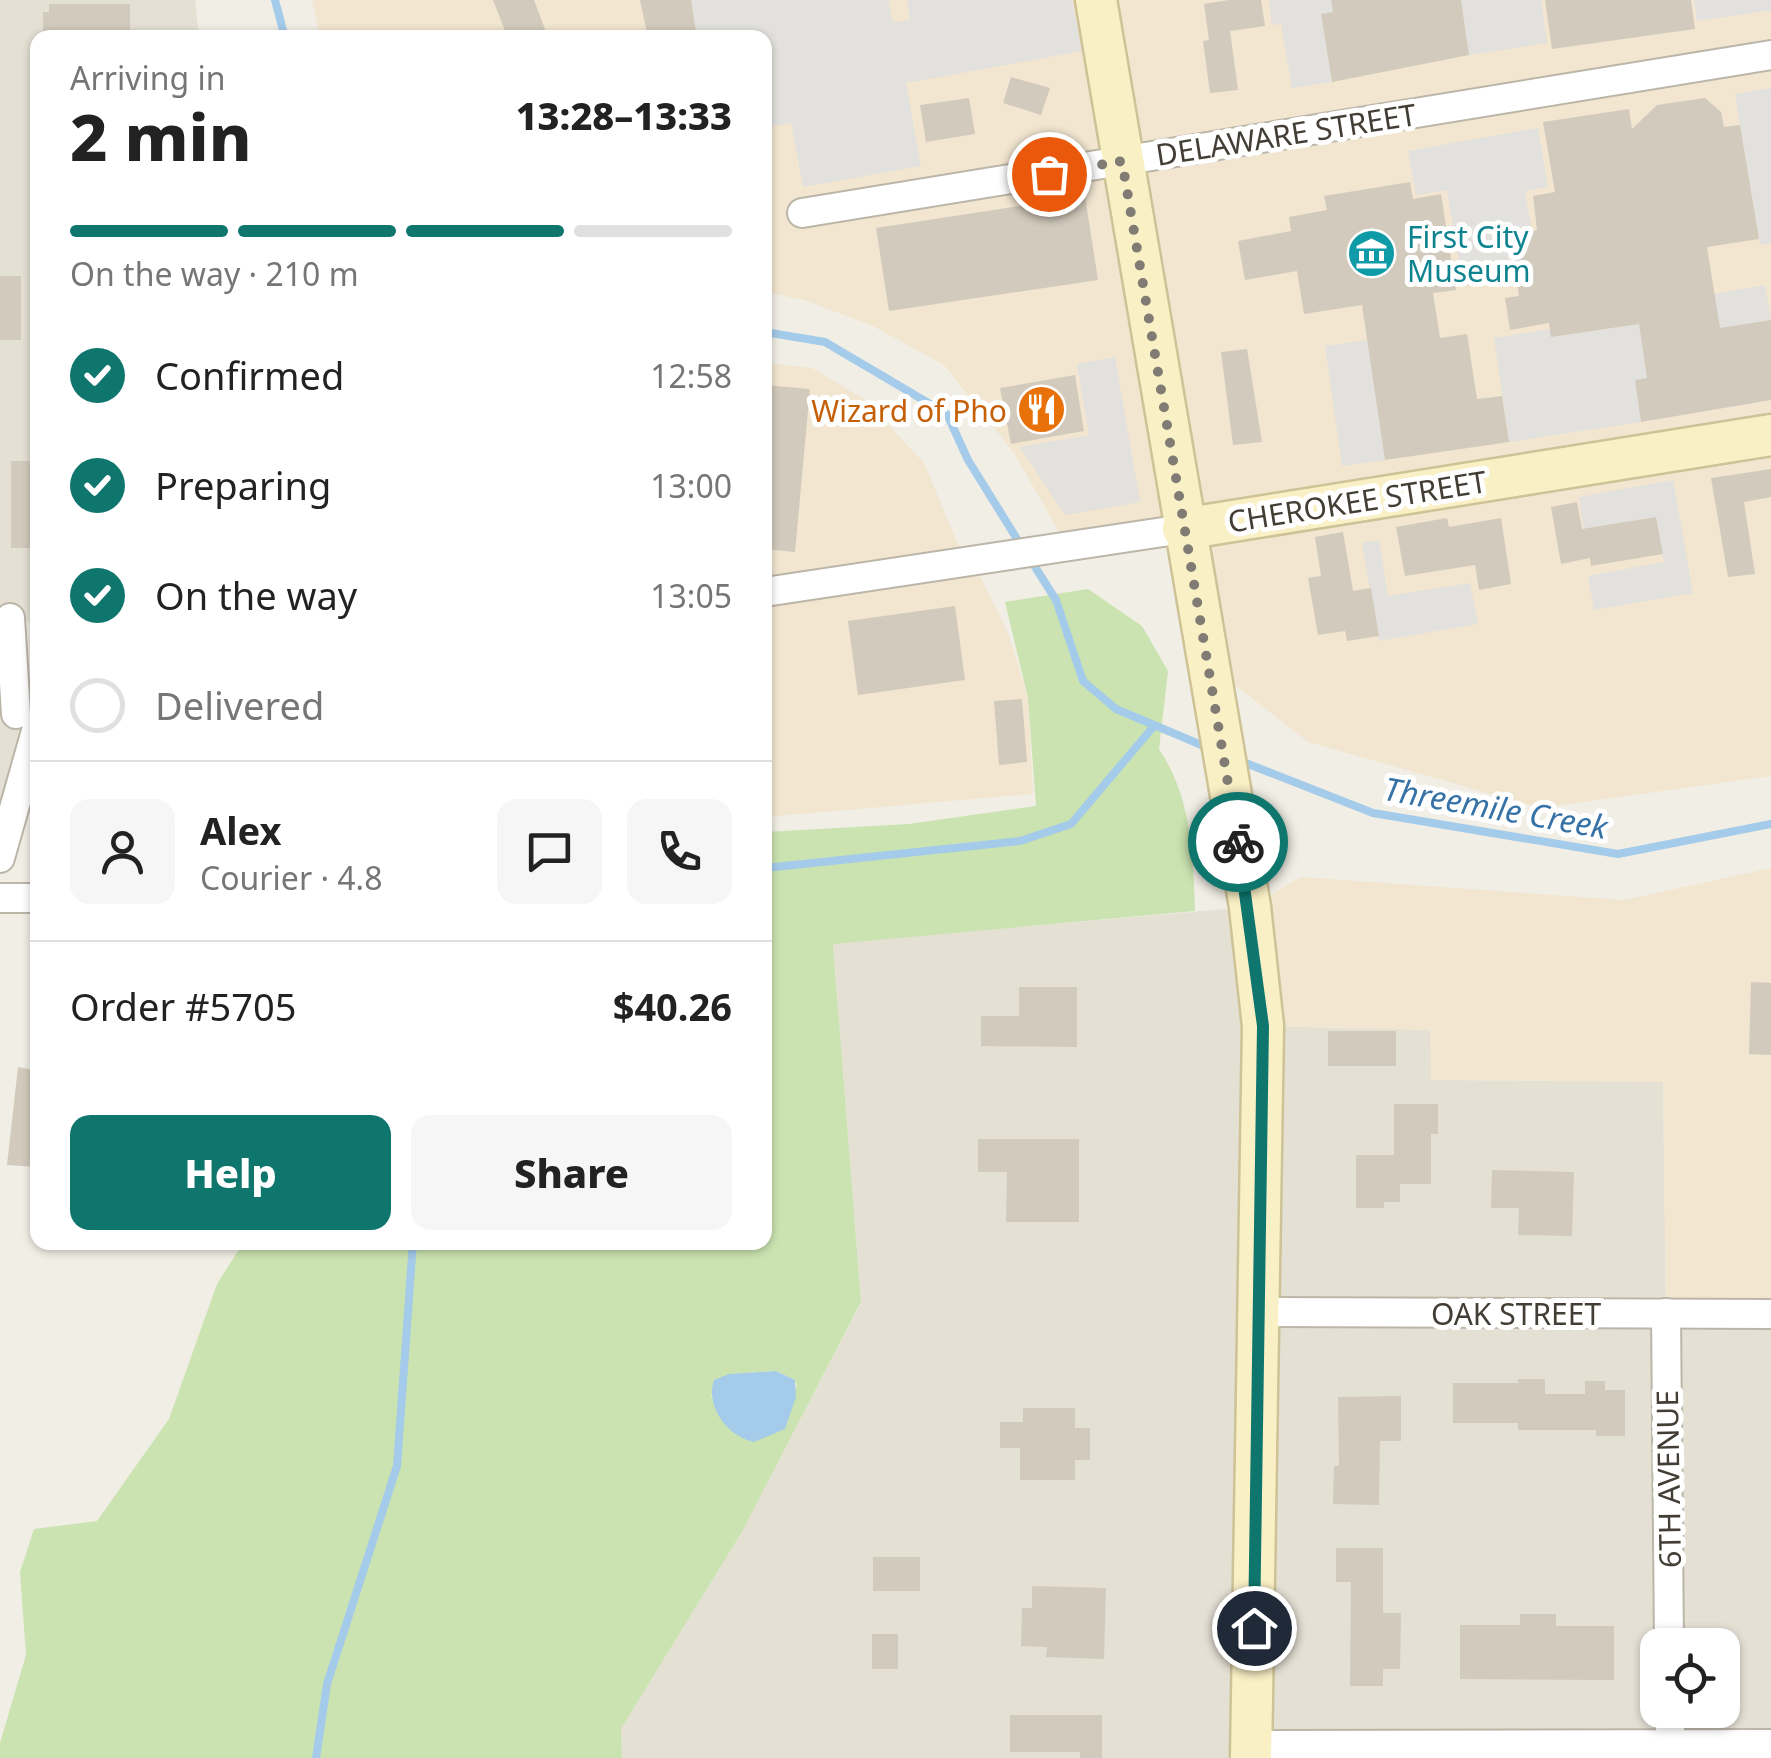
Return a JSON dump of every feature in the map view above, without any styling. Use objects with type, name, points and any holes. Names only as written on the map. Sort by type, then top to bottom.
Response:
[{"type":"street","points":[[1096,0],[1239,850],[1263,1026],[1251,1752],[1670,1751],[1771,1744]]},
{"type":"street","name":"DELAWARE STREET","points":[[802,213],[1771,55]]},
{"type":"street","name":"CHEROKEE STREET","points":[[772,591],[1771,435]]},
{"type":"street","points":[[0,858],[23,716],[16,619]]},
{"type":"street","points":[[0,898],[30,898]]},
{"type":"street","name":"OAK STREET","points":[[1261,1312],[1771,1314]]},
{"type":"street","name":"6TH AVENUE","points":[[1666,1313],[1669,1628]]},
{"type":"shaded area","points":[[0,0],[195,0],[198,30],[30,30],[30,622],[11,618],[17,714],[30,712],[30,739],[0,858]]},
{"type":"shaded area","points":[[312,0],[1771,0],[1771,776],[1540,808],[1308,742],[1208,664],[1183,529],[1067,546],[1014,453],[944,365],[873,326],[804,300],[772,293],[772,30],[318,30]]},
{"type":"shaded area","points":[[691,0],[888,0],[893,23],[910,20],[907,0],[1072,0],[1082,51],[906,83],[921,166],[803,187],[791,123],[772,126],[772,30],[696,30]]},
{"type":"shaded area","points":[[1269,0],[1331,0],[1333,12],[1321,15],[1332,82],[1292,88],[1281,24],[1272,25]]},
{"type":"shaded area","points":[[1461,0],[1541,0],[1547,43],[1469,55]]},
{"type":"shaded area","points":[[1694,0],[1771,0],[1771,10],[1697,21]]},
{"type":"shaded area","points":[[1771,88],[1771,243],[1760,245],[1735,94]]},
{"type":"shaded area","points":[[1538,128],[1548,187],[1525,191],[1531,226],[1504,231],[1512,277],[1463,286],[1447,190],[1416,195],[1408,151]]},
{"type":"shaded area","points":[[1765,285],[1771,320],[1747,324],[1760,402],[1732,407],[1714,294]]},
{"type":"shaded area","points":[[1639,324],[1647,378],[1641,422],[1509,442],[1494,338],[1550,329],[1552,337]]},
{"type":"shaded area","points":[[1368,340],[1385,460],[1342,466],[1325,346]]},
{"type":"shaded area","points":[[1115,357],[1140,502],[1065,515],[1020,447],[1089,435],[1077,364]]},
{"type":"shaded area","points":[[772,364],[812,368],[864,399],[924,463],[962,554],[772,587]]},
{"type":"shaded area","points":[[1673,480],[1693,593],[1594,610],[1588,576],[1664,562],[1656,517],[1584,529],[1579,497]]},
{"type":"shaded area","points":[[1379,540],[1388,596],[1470,583],[1478,624],[1379,641],[1362,543]]},
{"type":"shaded area","points":[[980,576],[1008,633],[1028,698],[1033,794],[772,816],[772,598]]},
{"type":"shaded area","points":[[1771,868],[1771,1314],[1666,1313],[1663,1082],[1431,1080],[1430,1030],[1263,1026],[1250,907],[1301,877],[1624,900]]},
{"type":"shaded area","points":[[1250,907],[1263,1026],[1431,1030],[1431,1080],[1663,1081],[1666,1313],[1771,1314],[1771,1758],[1670,1758],[1670,1745],[1251,1758],[622,1758],[621,1729],[743,1530],[861,1303],[833,943]]},
{"type":"green space","points":[[1088,589],[1142,626],[1168,671],[1159,749],[1184,807],[1195,911],[833,944],[861,1302],[743,1530],[621,1729],[622,1758],[0,1758],[0,1743],[26,1655],[20,1572],[34,1529],[97,1521],[169,1419],[217,1284],[239,1250],[772,1250],[772,832],[909,824],[1036,806],[1028,698],[1005,602]],"holes":[[[776,1371],[795,1380],[797,1387],[726,1426],[711,1395],[729,1374]]]},
{"type":"water","points":[[776,1371],[795,1380],[796,1397],[785,1429],[754,1442],[744,1439],[728,1427],[716,1410],[714,1380],[729,1374]]},
{"type":"building","points":[[493,0],[534,0],[545,30],[505,30]]},
{"type":"building","points":[[640,0],[691,0],[696,30],[646,30]]},
{"type":"building","points":[[1261,0],[1265,26],[1230,31],[1238,90],[1210,93],[1203,41],[1209,40],[1204,4]]},
{"type":"building","points":[[1331,0],[1461,0],[1469,55],[1332,82],[1321,14],[1333,12]]},
{"type":"building","points":[[1545,0],[1691,0],[1695,29],[1552,49]]},
{"type":"building","points":[[49,4],[130,4],[130,30],[43,30],[43,12],[49,12]]},
{"type":"building","points":[[1011,77],[1050,88],[1041,115],[1003,103]]},
{"type":"building","points":[[969,98],[975,134],[926,142],[920,105]]},
{"type":"building","points":[[1705,98],[1721,112],[1724,127],[1740,125],[1759,239],[1707,247],[1720,328],[1771,320],[1771,400],[1641,422],[1635,380],[1647,378],[1639,324],[1551,337],[1549,323],[1510,330],[1505,298],[1519,296],[1510,235],[1537,230],[1533,196],[1555,192],[1543,122],[1629,109],[1632,129],[1657,105]]},
{"type":"building","points":[[1410,182],[1413,199],[1441,194],[1456,290],[1433,293],[1440,338],[1467,334],[1477,399],[1502,396],[1509,442],[1385,460],[1362,305],[1304,314],[1297,271],[1245,280],[1238,241],[1291,231],[1289,217],[1327,210],[1324,196]]},
{"type":"building","points":[[1085,196],[1098,280],[889,311],[876,228]]},
{"type":"building","points":[[0,276],[21,276],[21,340],[0,340]]},
{"type":"building","points":[[1247,349],[1262,442],[1233,445],[1221,352]]},
{"type":"building","name":"Wizard of Pho","points":[[1075,375],[1084,431],[1011,444],[1000,388]]},
{"type":"building","points":[[772,386],[810,389],[795,552],[772,550]]},
{"type":"building","points":[[11,461],[30,461],[30,548],[11,548]]},
{"type":"building","points":[[1771,469],[1771,497],[1744,502],[1755,574],[1728,577],[1711,478]]},
{"type":"building","points":[[1577,502],[1582,529],[1656,517],[1663,554],[1591,566],[1590,558],[1561,564],[1551,507]]},
{"type":"building","points":[[1447,518],[1449,527],[1501,518],[1511,584],[1479,590],[1475,565],[1405,576],[1396,527]]},
{"type":"building","points":[[1343,532],[1353,591],[1371,588],[1379,636],[1347,641],[1345,631],[1318,635],[1308,578],[1321,576],[1315,537]]},
{"type":"building","points":[[955,606],[965,680],[858,695],[848,621]]},
{"type":"building","points":[[1022,699],[1027,762],[999,765],[994,701]]},
{"type":"building","points":[[1751,982],[1771,983],[1771,1055],[1749,1054]]},
{"type":"building","points":[[1019,987],[1077,987],[1077,1047],[981,1046],[981,1016],[1019,1016]]},
{"type":"building","points":[[1328,1031],[1396,1031],[1396,1066],[1328,1066]]},
{"type":"building","points":[[18,1067],[30,1069],[30,1166],[7,1165]]},
{"type":"building","points":[[1394,1104],[1438,1104],[1438,1134],[1431,1134],[1431,1184],[1400,1184],[1400,1202],[1384,1202],[1384,1208],[1356,1208],[1356,1155],[1394,1155]]},
{"type":"building","points":[[978,1139],[1079,1139],[1079,1222],[1006,1222],[1007,1172],[978,1172]]},
{"type":"building","points":[[1492,1170],[1574,1172],[1572,1236],[1518,1235],[1519,1208],[1491,1208]]},
{"type":"building","points":[[1518,1379],[1545,1379],[1545,1394],[1585,1394],[1585,1381],[1605,1381],[1605,1390],[1625,1390],[1625,1436],[1596,1436],[1596,1430],[1518,1430],[1518,1423],[1453,1423],[1453,1383],[1518,1383]]},
{"type":"building","points":[[1401,1396],[1401,1441],[1380,1441],[1379,1505],[1333,1504],[1334,1466],[1339,1466],[1338,1397]]},
{"type":"building","points":[[1023,1408],[1075,1408],[1075,1428],[1090,1428],[1090,1460],[1075,1460],[1075,1480],[1020,1480],[1020,1448],[1000,1448],[1000,1422],[1023,1422]]},
{"type":"building","points":[[1336,1548],[1383,1548],[1383,1613],[1401,1613],[1400,1669],[1383,1669],[1383,1686],[1350,1686],[1351,1582],[1336,1582]]},
{"type":"building","points":[[873,1557],[920,1557],[920,1591],[873,1591]]},
{"type":"building","points":[[1032,1586],[1106,1588],[1104,1659],[1046,1657],[1047,1647],[1021,1646],[1022,1608],[1032,1608]]},
{"type":"building","points":[[1520,1614],[1556,1614],[1556,1626],[1614,1626],[1614,1680],[1460,1679],[1460,1625],[1520,1625]]},
{"type":"building","points":[[872,1634],[898,1634],[898,1669],[872,1669]]},
{"type":"building","points":[[1010,1715],[1102,1715],[1102,1758],[1080,1758],[1080,1752],[1010,1752]]},
{"type":"waterway","name":"Threemile Creek","points":[[275,0],[283,30]]},
{"type":"waterway","name":"Threemile Creek","points":[[772,333],[825,342],[947,414],[968,460],[1022,547]]},
{"type":"waterway","name":"Threemile Creek","points":[[1030,559],[1056,600],[1083,681],[1116,709],[1211,749]]},
{"type":"waterway","points":[[772,867],[1020,841],[1071,824],[1154,726]]},
{"type":"waterway","name":"Threemile Creek","points":[[1238,760],[1373,813],[1618,854],[1771,824]]},
{"type":"waterway","points":[[316,1758],[327,1684],[397,1466],[412,1250]]},
{"type":"way so far","points":[[1049,174],[1122,161],[1238,842]]},
{"type":"place","name":"First City Museum","points":[[1372,253]]},
{"type":"place","name":"Wizard of Pho","points":[[1042,410]]},
{"type":"route","points":[[1238,842],[1250,907],[1263,1026],[1254,1628]]}]
